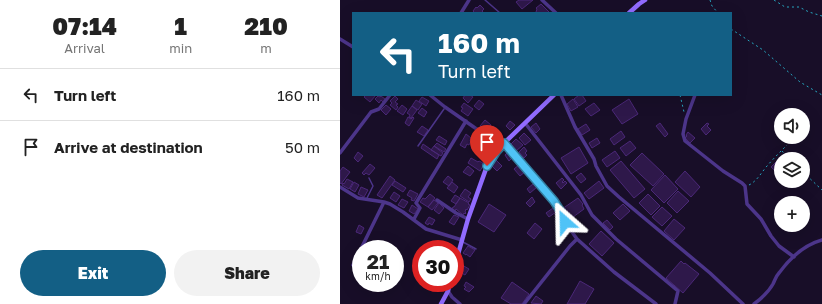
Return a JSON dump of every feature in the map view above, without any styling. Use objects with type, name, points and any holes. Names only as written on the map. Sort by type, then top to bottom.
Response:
[{"type":"street","points":[[462,12],[469,0]]},
{"type":"street","points":[[542,0],[555,12]]},
{"type":"street","points":[[630,12],[638,4],[645,0]]},
{"type":"street","points":[[340,40],[352,46]]},
{"type":"street","points":[[340,153],[371,112],[379,109],[389,96]]},
{"type":"street","points":[[431,96],[466,121],[502,144],[554,201],[563,215],[565,222],[577,238],[614,272],[656,304]]},
{"type":"street","points":[[462,240],[468,219],[487,166],[502,144],[553,96]]},
{"type":"street","points":[[561,96],[575,127],[608,186],[619,197],[710,273],[743,304]]},
{"type":"street","points":[[695,96],[686,119],[683,134],[685,141],[745,186],[748,204],[761,219],[779,246],[794,257]]},
{"type":"street","points":[[414,219],[420,208],[416,203],[466,121]]},
{"type":"street","points":[[525,123],[581,196],[592,215],[616,239],[678,291],[675,304]]},
{"type":"street","points":[[340,187],[358,198],[384,202],[395,206],[426,229],[459,240]]},
{"type":"street","points":[[437,200],[468,219]]},
{"type":"street","points":[[365,240],[384,202]]},
{"type":"street","points":[[524,304],[577,238]]},
{"type":"street","points":[[754,304],[765,296],[773,285],[778,274],[801,249],[816,241],[822,240]]},
{"type":"street","points":[[441,304],[447,292]]},
{"type":"street","points":[[449,292],[460,304]]},
{"type":"lane","points":[[485,0],[499,12]]},
{"type":"lane","points":[[418,146],[446,107]]},
{"type":"lane","points":[[366,199],[373,186],[369,178]]},
{"type":"lane","points":[[464,242],[476,249]]},
{"type":"path","points":[[710,0],[712,6],[717,12]]},
{"type":"path","points":[[774,0],[785,7],[799,7],[822,16]]},
{"type":"path","points":[[732,30],[763,50],[800,82],[822,95]]},
{"type":"path","points":[[680,96],[686,119]]},
{"type":"path","points":[[745,186],[749,186],[755,182],[767,165],[787,145]]},
{"type":"path","points":[[810,179],[822,190]]},
{"type":"building","points":[[519,0],[533,0],[522,9],[516,2]]},
{"type":"building","points":[[541,4],[549,12],[536,12],[536,8]]},
{"type":"building","points":[[480,5],[484,9],[482,11],[483,12],[473,11],[476,7],[477,8]]},
{"type":"building","points":[[365,96],[375,96],[370,102],[364,97]]},
{"type":"building","points":[[378,96],[385,99],[383,102],[381,100],[379,103],[375,99]]},
{"type":"building","points":[[395,96],[398,99],[395,102],[398,104],[396,105],[398,107],[396,110],[390,105],[392,103],[390,101]]},
{"type":"building","points":[[464,96],[473,97],[468,103],[463,98]]},
{"type":"building","points":[[578,96],[583,96],[586,101],[579,106],[574,99]]},
{"type":"building","points":[[422,97],[429,101],[426,106],[419,101]]},
{"type":"building","points":[[573,99],[578,107],[571,111],[567,104]]},
{"type":"building","points":[[629,99],[638,114],[622,124],[612,110]]},
{"type":"building","points":[[416,100],[422,104],[418,110],[412,106]]},
{"type":"building","points":[[479,100],[484,104],[479,110],[474,106]]},
{"type":"building","points":[[464,103],[473,109],[468,116],[461,111],[463,108],[461,107]]},
{"type":"building","points":[[594,103],[600,110],[591,116],[585,109]]},
{"type":"building","points":[[386,105],[391,109],[386,115],[381,110]]},
{"type":"building","points":[[402,105],[407,109],[403,115],[397,111]]},
{"type":"building","points":[[412,106],[417,110],[411,118],[407,113]]},
{"type":"building","points":[[422,108],[427,112],[424,117],[418,113]]},
{"type":"building","points":[[408,117],[411,119],[413,117],[414,118],[409,126],[405,123]]},
{"type":"building","points":[[485,120],[491,125],[486,131],[480,126]]},
{"type":"building","points":[[510,121],[515,125],[510,130],[506,126]]},
{"type":"building","points":[[536,123],[540,129],[536,133],[531,127]]},
{"type":"building","points":[[660,123],[668,134],[665,137],[656,126]]},
{"type":"building","points":[[707,123],[709,124],[707,126],[711,130],[706,135],[701,129]]},
{"type":"building","points":[[586,124],[590,130],[582,135],[578,129]]},
{"type":"building","points":[[422,126],[428,130],[424,136],[417,132]]},
{"type":"building","points":[[493,126],[498,130],[496,133],[498,134],[494,138],[488,134]]},
{"type":"building","points":[[621,131],[625,137],[614,145],[610,139]]},
{"type":"building","points":[[688,132],[695,138],[690,143],[685,138]]},
{"type":"building","points":[[524,133],[531,140],[525,145],[519,138]]},
{"type":"building","points":[[466,134],[471,138],[471,141],[465,148],[460,145]]},
{"type":"building","points":[[439,136],[447,141],[445,145],[436,140]]},
{"type":"building","points":[[597,138],[600,143],[592,148],[589,143]]},
{"type":"building","points":[[516,139],[523,145],[516,151],[510,145]]},
{"type":"building","points":[[630,141],[636,148],[626,156],[620,148]]},
{"type":"building","points":[[437,143],[446,149],[444,152],[434,146]]},
{"type":"building","points":[[423,144],[439,155],[437,159],[421,148]]},
{"type":"building","points":[[434,146],[443,153],[441,156],[431,150]]},
{"type":"building","points":[[524,147],[527,151],[525,153],[527,155],[524,158],[519,152]]},
{"type":"building","points":[[579,147],[588,163],[571,174],[561,158]]},
{"type":"building","points":[[509,151],[514,156],[509,161],[505,155]]},
{"type":"building","points":[[615,151],[620,158],[607,167],[602,160]]},
{"type":"building","points":[[358,152],[363,156],[358,162],[354,158]]},
{"type":"building","points":[[642,153],[664,174],[653,186],[630,165]]},
{"type":"building","points":[[471,158],[483,163],[480,171],[468,163]]},
{"type":"building","points":[[496,160],[502,166],[497,171],[491,165]]},
{"type":"building","points":[[621,161],[645,189],[634,198],[610,170]]},
{"type":"building","points":[[370,164],[375,168],[369,175],[366,173],[364,175],[362,173]]},
{"type":"building","points":[[520,164],[526,171],[520,176],[514,169]]},
{"type":"building","points":[[468,166],[474,171],[470,176],[463,172]]},
{"type":"building","points":[[343,167],[350,172],[341,184],[340,171]]},
{"type":"building","points":[[685,171],[700,187],[691,197],[675,182]]},
{"type":"building","points":[[581,173],[586,179],[581,183],[576,177]]},
{"type":"building","points":[[665,175],[678,189],[664,203],[651,190]]},
{"type":"building","points":[[390,176],[395,180],[382,198],[377,195]]},
{"type":"building","points":[[448,176],[453,180],[449,186],[443,182]]},
{"type":"building","points":[[562,178],[564,180],[562,182],[563,183],[565,181],[567,183],[561,189],[556,183]]},
{"type":"building","points":[[347,179],[353,182],[349,189],[342,185]]},
{"type":"building","points":[[395,181],[406,188],[403,192],[392,185]]},
{"type":"building","points":[[599,181],[604,188],[589,199],[584,193]]},
{"type":"building","points":[[354,182],[359,185],[355,192],[350,189]]},
{"type":"building","points":[[452,182],[458,187],[454,193],[447,188]]},
{"type":"building","points":[[534,183],[537,187],[530,193],[527,189]]},
{"type":"building","points":[[361,187],[368,190],[364,197],[358,194]]},
{"type":"building","points":[[465,189],[471,193],[468,197],[471,199],[469,202],[460,196]]},
{"type":"building","points":[[410,190],[418,194],[414,201],[407,195]]},
{"type":"building","points":[[678,191],[689,201],[677,213],[667,203]]},
{"type":"building","points":[[394,192],[400,196],[396,202],[390,198]]},
{"type":"building","points":[[430,194],[435,198],[428,207],[420,202],[423,198],[425,199]]},
{"type":"building","points":[[648,194],[660,206],[651,215],[639,203]]},
{"type":"building","points":[[455,195],[460,198],[456,204],[451,201]]},
{"type":"building","points":[[532,197],[535,202],[530,207],[526,203]]},
{"type":"building","points":[[460,198],[470,205],[467,210],[466,209],[466,213],[463,215],[456,209],[455,211],[452,209]]},
{"type":"building","points":[[578,198],[583,204],[584,209],[569,220],[562,209]]},
{"type":"building","points":[[402,199],[408,202],[404,208],[398,205]]},
{"type":"building","points":[[434,200],[438,203],[432,210],[428,207]]},
{"type":"building","points":[[439,203],[444,208],[439,214],[434,210]]},
{"type":"building","points":[[489,204],[506,215],[494,232],[478,222]]},
{"type":"building","points":[[623,204],[630,211],[620,220],[613,213]]},
{"type":"building","points":[[412,205],[418,209],[414,214],[409,211]]},
{"type":"building","points":[[662,207],[672,216],[662,226],[652,217]]},
{"type":"building","points":[[553,208],[556,212],[549,217],[546,213]]},
{"type":"building","points":[[454,215],[459,217],[454,225],[449,222]]},
{"type":"building","points":[[429,217],[435,220],[432,225],[425,223]]},
{"type":"building","points":[[674,219],[685,228],[674,240],[664,231]]},
{"type":"building","points":[[607,220],[613,227],[610,230],[603,223]]},
{"type":"building","points":[[535,223],[542,229],[534,239],[527,233]]},
{"type":"building","points":[[359,225],[364,228],[361,234],[356,232]]},
{"type":"building","points":[[601,231],[614,243],[602,256],[589,244]]},
{"type":"building","points":[[468,246],[475,250],[470,257],[464,254]]},
{"type":"building","points":[[681,261],[699,274],[683,293],[666,278]]},
{"type":"building","points":[[464,266],[469,269],[464,274]]},
{"type":"building","points":[[580,281],[594,289],[585,304],[567,304]]},
{"type":"building","points":[[466,282],[474,287],[469,292],[464,289],[466,287],[464,286]]},
{"type":"building","points":[[512,282],[529,294],[522,304],[511,304],[501,298]]},
{"type":"building","points":[[536,296],[543,301],[541,304],[531,303]]},
{"type":"route","points":[[487,166],[504,143],[554,201],[563,215],[565,222]]}]
